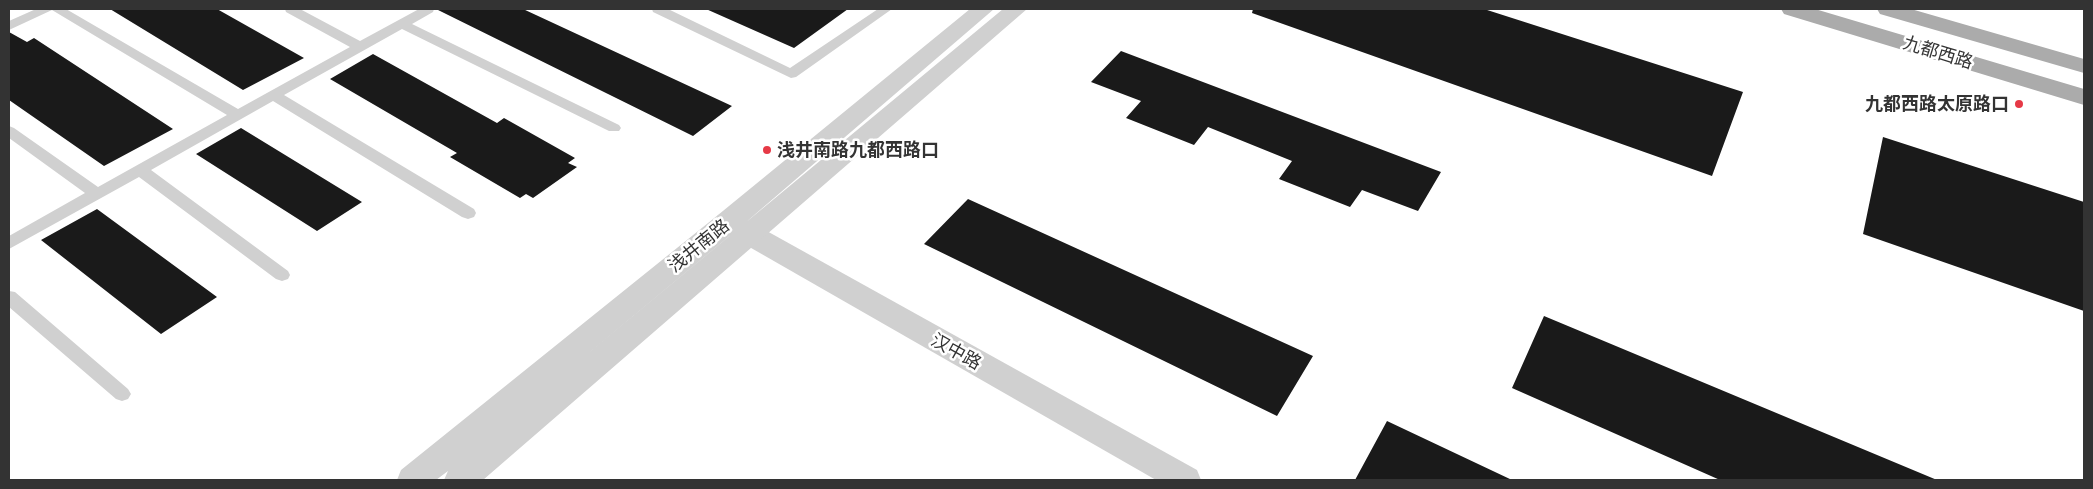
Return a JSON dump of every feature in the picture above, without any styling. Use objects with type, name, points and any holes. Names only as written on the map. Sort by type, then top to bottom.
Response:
[{"type":"main road","name":"九都西路","points":[[1792,9],[2084,97]]},
{"type":"main road","name":"九都西路","points":[[1888,9],[2084,66]]},
{"type":"street","name":"浅井南路","points":[[460,480],[983,9]]},
{"type":"street","name":"浅井南路","points":[[413,480],[739,229],[1016,9]]},
{"type":"street","name":"汉中路","points":[[739,229],[1185,480]]},
{"type":"lane","points":[[9,26],[46,9]]},
{"type":"lane","points":[[57,9],[237,116]]},
{"type":"lane","points":[[291,9],[360,47]]},
{"type":"lane","points":[[9,243],[428,9]]},
{"type":"lane","points":[[658,9],[791,74],[886,9]]},
{"type":"lane","points":[[402,24],[614,128]]},
{"type":"lane","points":[[273,95],[468,213]]},
{"type":"lane","points":[[9,131],[97,194]]},
{"type":"lane","points":[[140,170],[282,275]]},
{"type":"lane","points":[[9,297],[122,394]]},
{"type":"building","points":[[110,9],[217,9],[304,58],[243,90]]},
{"type":"building","points":[[436,9],[523,9],[732,106],[693,136]]},
{"type":"building","points":[[706,9],[848,9],[794,48]]},
{"type":"building","points":[[1253,9],[1484,9],[1743,92],[1712,176],[1252,13]]},
{"type":"building","points":[[9,32],[27,42],[34,38],[173,129],[104,166],[9,100]]},
{"type":"building","points":[[1121,51],[1441,172],[1418,211],[1362,190],[1350,207],[1279,179],[1292,161],[1208,127],[1194,145],[1126,118],[1141,101],[1091,82]]},
{"type":"building","points":[[373,54],[497,123],[504,118],[575,158],[568,163],[577,167],[533,198],[526,194],[520,198],[450,157],[457,153],[330,79]]},
{"type":"building","points":[[241,128],[362,202],[317,231],[196,154]]},
{"type":"building","points":[[1883,137],[2084,202],[2084,311],[1863,234]]},
{"type":"building","points":[[968,199],[1313,356],[1277,416],[924,244]]},
{"type":"building","points":[[97,209],[217,297],[161,334],[41,240]]},
{"type":"building","points":[[1544,316],[1937,480],[1720,480],[1512,388]]},
{"type":"building","points":[[1387,421],[1512,480],[1355,480]]},
{"type":"place","name":"九都西路太原路口","points":[[2019,104]]},
{"type":"place","name":"浅井南路九都西路口","points":[[767,150]]}]
